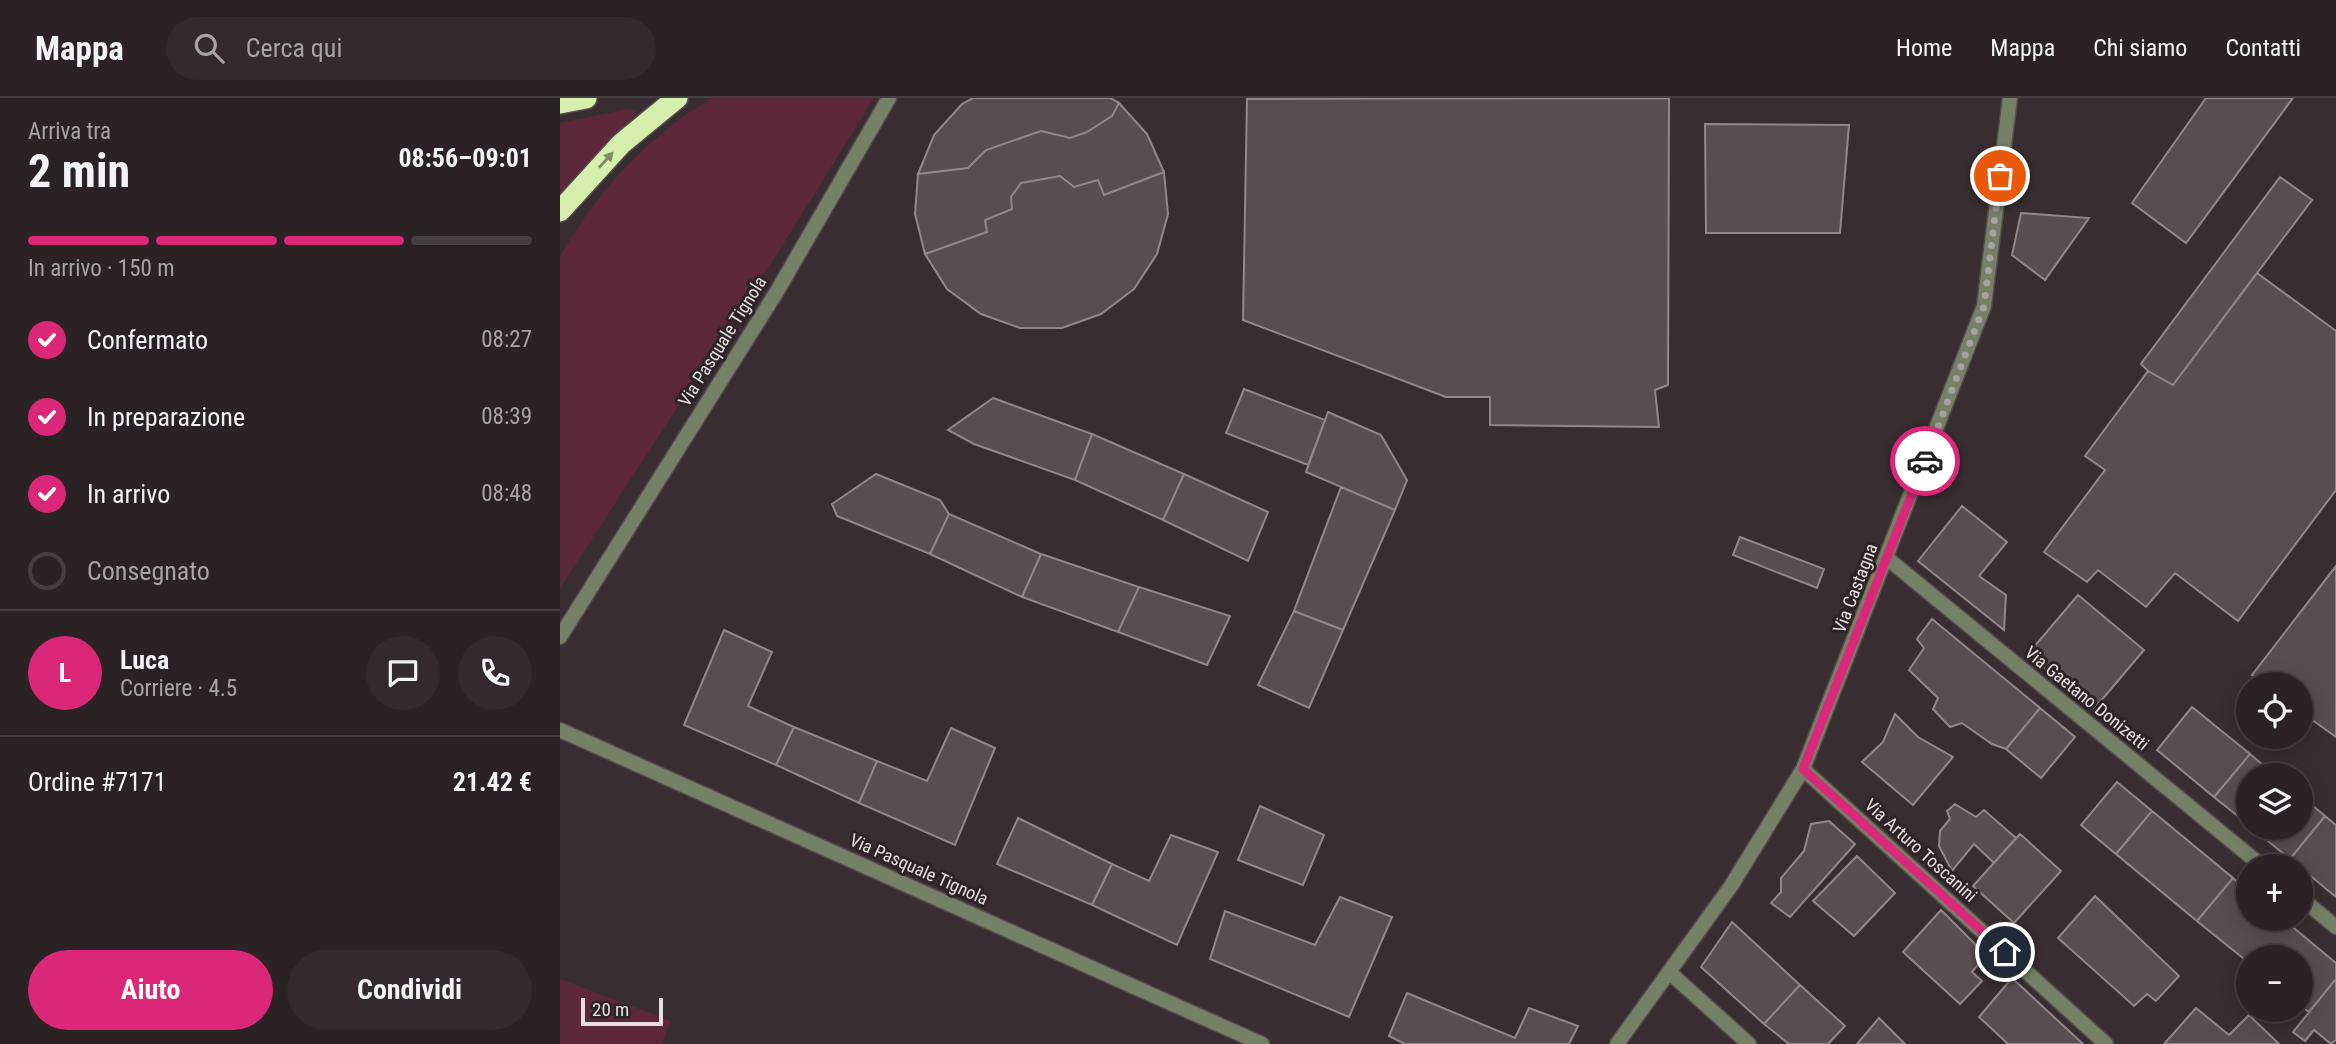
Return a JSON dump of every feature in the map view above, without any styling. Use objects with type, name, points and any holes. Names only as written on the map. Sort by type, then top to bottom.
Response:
[{"type":"highway","points":[[560,103],[586,98]]},
{"type":"highway","points":[[560,211],[621,144],[677,98]]},
{"type":"street","name":"Via Pasquale Tignola","points":[[560,637],[776,293],[888,98]]},
{"type":"street","name":"Via Castagna","points":[[1617,1044],[1731,886],[1803,769],[1888,559],[1984,306],[2010,98]]},
{"type":"street","name":"Via Gaetano Donizetti","points":[[1888,559],[2247,854]]},
{"type":"street","name":"Via Pasquale Tignola","points":[[560,730],[1262,1044]]},
{"type":"street","name":"Via Arturo Toscanini","points":[[1803,769],[2106,1044]]},
{"type":"street","points":[[2313,908],[2336,927]]},
{"type":"street","points":[[1669,972],[1749,1044]]},
{"type":"shaded area","points":[[712,98],[874,98],[777,254],[560,588],[560,257],[590,210],[626,167],[666,130]]},
{"type":"shaded area","points":[[628,109],[635,111],[635,115],[591,159],[560,196],[560,123]]},
{"type":"shaded area","points":[[560,979],[671,1021],[662,1044],[560,1044]]},
{"type":"building","points":[[973,98],[1110,98],[1119,103],[1112,116],[1087,132],[1070,138],[1041,131],[986,150],[968,168],[918,174],[934,135],[962,104]]},
{"type":"building","points":[[1669,98],[1668,385],[1655,390],[1659,427],[1490,425],[1490,397],[1446,397],[1243,320],[1247,99]]},
{"type":"building","points":[[2206,98],[2293,98],[2186,243],[2132,203]]},
{"type":"building","points":[[1119,103],[1147,134],[1164,172],[1104,195],[1098,180],[1074,187],[1060,176],[1021,183],[1011,197],[1012,209],[985,220],[987,232],[925,254],[915,214],[918,174],[968,168],[986,150],[1041,131],[1070,138],[1087,132],[1112,116]]},
{"type":"building","points":[[1705,124],[1849,125],[1840,233],[1706,233]]},
{"type":"building","points":[[1164,172],[1168,214],[1157,254],[1134,289],[1101,314],[1062,328],[1020,328],[981,314],[947,289],[925,254],[987,232],[985,220],[1012,209],[1011,197],[1021,183],[1060,176],[1074,187],[1098,180],[1104,195]]},
{"type":"building","points":[[2280,177],[2312,200],[2173,385],[2148,371],[2141,364]]},
{"type":"building","points":[[2021,213],[2089,218],[2045,280],[2012,255]]},
{"type":"building","points":[[2257,273],[2336,331],[2336,490],[2238,621],[2175,573],[2146,607],[2098,570],[2087,582],[2044,552],[2105,470],[2085,456],[2148,371],[2173,385]]},
{"type":"building","points":[[1244,389],[1325,420],[1308,465],[1226,433]]},
{"type":"building","points":[[993,398],[1092,434],[1075,480],[974,444],[948,430]]},
{"type":"building","points":[[1328,412],[1381,435],[1407,480],[1395,510],[1306,472]]},
{"type":"building","points":[[1092,434],[1184,474],[1163,520],[1075,480]]},
{"type":"building","points":[[876,474],[940,500],[949,514],[930,554],[837,516],[832,504]]},
{"type":"building","points":[[1184,474],[1268,512],[1248,561],[1163,520]]},
{"type":"building","points":[[1341,487],[1395,510],[1343,630],[1294,611]]},
{"type":"building","points":[[1962,506],[2007,542],[1979,576],[2006,595],[2004,630],[1918,561]]},
{"type":"building","points":[[949,514],[1041,554],[1022,597],[930,554]]},
{"type":"building","points":[[1740,537],[1824,569],[1817,588],[1733,555]]},
{"type":"building","points":[[1041,554],[1139,587],[1118,632],[1022,597]]},
{"type":"building","points":[[2336,566],[2336,737],[2313,721],[2313,672],[2254,672]]},
{"type":"building","points":[[1139,587],[1230,616],[1207,665],[1118,632]]},
{"type":"building","points":[[2078,595],[2144,650],[2094,709],[2028,654]]},
{"type":"building","points":[[1294,611],[1343,630],[1309,708],[1258,685]]},
{"type":"building","points":[[1932,619],[2040,708],[2006,749],[1992,744],[1962,723],[1950,727],[1933,709],[1938,698],[1909,670],[1924,648],[1917,639]]},
{"type":"building","points":[[724,630],[772,652],[748,706],[794,727],[776,765],[684,725]]},
{"type":"building","points":[[2192,707],[2236,743],[2236,749],[2244,749],[2250,754],[2242,763],[2236,763],[2236,771],[2214,797],[2157,750]]},
{"type":"building","points":[[2040,708],[2075,737],[2041,778],[2006,749]]},
{"type":"building","points":[[1895,714],[1918,737],[1953,757],[1913,805],[1862,762],[1883,742]]},
{"type":"building","points":[[794,727],[877,761],[859,803],[776,765]]},
{"type":"building","points":[[951,728],[995,748],[955,845],[859,803],[877,761],[927,781]]},
{"type":"building","points":[[2250,754],[2261,763],[2242,763]]},
{"type":"building","points":[[2236,771],[2236,815],[2214,797]]},
{"type":"building","points":[[2117,782],[2152,811],[2116,854],[2081,825]]},
{"type":"building","points":[[1955,804],[1976,817],[1984,810],[2016,838],[1994,863],[1974,844],[1952,871],[1939,846],[1940,831],[1950,819],[1947,811]]},
{"type":"building","points":[[1260,806],[1324,835],[1303,885],[1238,860]]},
{"type":"building","points":[[2313,806],[2325,816],[2313,831]]},
{"type":"building","points":[[2152,811],[2233,878],[2197,921],[2116,854]]},
{"type":"building","points":[[2325,816],[2336,825],[2336,897],[2313,878],[2313,854],[2294,854],[2305,840],[2313,840],[2313,831]]},
{"type":"building","points":[[1018,818],[1112,864],[1092,905],[997,864]]},
{"type":"building","points":[[1829,821],[1855,844],[1790,917],[1771,903],[1781,892],[1781,878],[1804,851],[1811,824]]},
{"type":"building","points":[[2020,834],[2061,871],[2014,923],[1973,886]]},
{"type":"building","points":[[1171,835],[1218,852],[1177,945],[1092,905],[1112,864],[1149,881]]},
{"type":"building","points":[[2267,840],[2305,840],[2294,854],[2284,854]]},
{"type":"building","points":[[1857,856],[1895,893],[1854,936],[1813,901]]},
{"type":"building","points":[[2233,878],[2236,880],[2236,931],[2297,931],[2336,963],[2336,979],[2313,1007],[2313,945],[2236,945],[2236,952],[2197,921]]},
{"type":"building","points":[[2095,896],[2179,976],[2156,1001],[2147,994],[2134,1006],[2058,938]]},
{"type":"building","points":[[1340,897],[1392,917],[1349,1017],[1210,959],[1225,911],[1315,945]]},
{"type":"building","points":[[1941,910],[1986,955],[1972,972],[1982,981],[1960,1004],[1903,952]]},
{"type":"building","points":[[1732,922],[1800,985],[1764,1024],[1701,967]]},
{"type":"building","points":[[2012,978],[2083,1044],[2008,1044],[1979,1017]]},
{"type":"building","points":[[2336,979],[2336,1040],[2331,1044],[2314,1030],[2305,1041],[2293,1032],[2301,1022],[2313,1022],[2313,1007]]},
{"type":"building","points":[[1800,985],[1845,1026],[1828,1044],[1789,1044],[1764,1024]]},
{"type":"building","points":[[1407,993],[1515,1038],[1529,1008],[1578,1026],[1569,1044],[1405,1044],[1389,1036]]},
{"type":"building","points":[[2196,1008],[2229,1035],[2242,1022],[2256,1022],[2279,1044],[2164,1044]]},
{"type":"building","points":[[1879,1018],[1905,1044],[1857,1044]]},
{"type":"way so far","points":[[1925,461],[1984,306],[2000,176]]},
{"type":"route","points":[[1925,461],[1803,769],[2005,952]]}]
